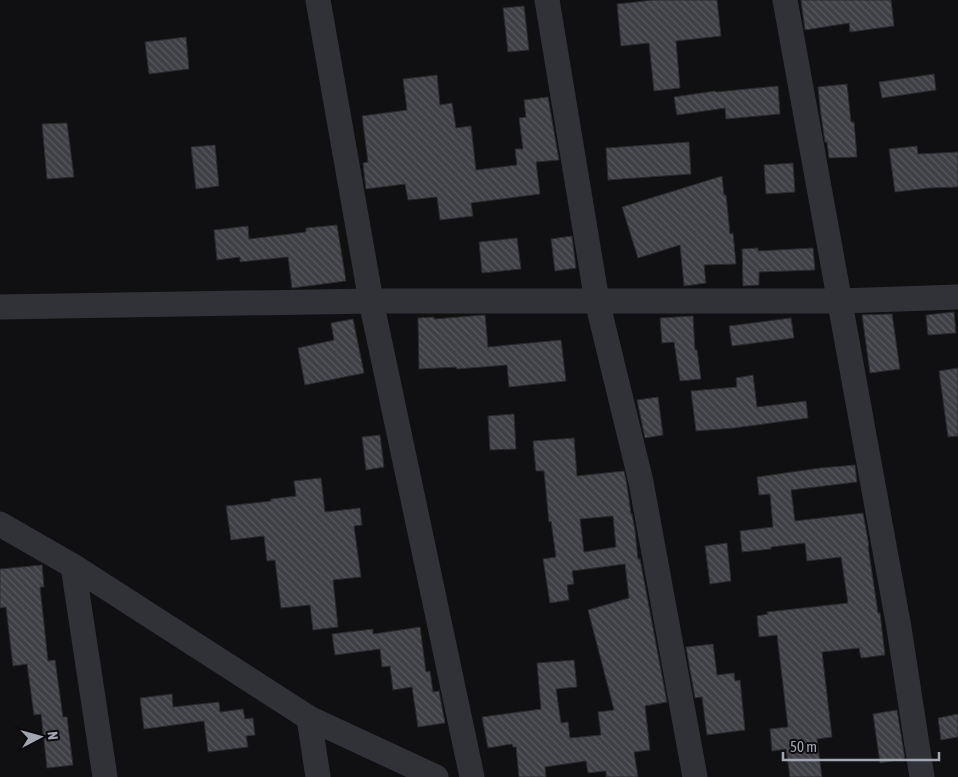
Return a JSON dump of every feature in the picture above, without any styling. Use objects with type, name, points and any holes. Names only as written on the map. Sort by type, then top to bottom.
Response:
[{"type":"street","points":[[318,0],[371,301],[472,777]]},
{"type":"street","points":[[547,0],[597,301],[641,482],[695,777]]},
{"type":"street","points":[[785,0],[899,628],[922,777]]},
{"type":"street","points":[[0,307],[371,301],[840,300],[958,297]]},
{"type":"street","points":[[0,524],[73,566],[309,718],[436,777]]},
{"type":"street","points":[[73,566],[105,777]]},
{"type":"street","points":[[309,718],[318,777]]},
{"type":"building","points":[[654,0],[717,0],[721,36],[676,41],[680,88],[654,91],[649,43],[621,46],[617,4]]},
{"type":"building","points":[[801,0],[891,0],[894,26],[850,32],[849,23],[805,30]]},
{"type":"building","points":[[524,6],[529,50],[508,52],[503,8]]},
{"type":"building","points":[[186,37],[189,69],[149,74],[145,42]]},
{"type":"building","points":[[934,74],[936,90],[882,98],[879,82]]},
{"type":"building","points":[[437,75],[440,105],[452,103],[456,128],[471,126],[476,170],[517,165],[515,149],[523,149],[519,118],[526,117],[524,100],[548,97],[559,160],[536,162],[540,194],[471,203],[473,216],[440,220],[437,197],[408,200],[405,184],[366,189],[363,163],[368,162],[362,116],[407,110],[403,79]]},
{"type":"building","points":[[847,84],[851,122],[854,122],[857,157],[829,158],[827,142],[825,142],[818,87]]},
{"type":"building","points":[[778,86],[780,114],[726,119],[725,108],[677,115],[674,97],[715,91]]},
{"type":"building","points":[[67,123],[74,177],[47,179],[42,124]]},
{"type":"building","points":[[689,142],[691,174],[608,180],[606,148]]},
{"type":"building","points":[[215,145],[219,186],[196,189],[191,147]]},
{"type":"building","points":[[917,146],[918,154],[958,152],[958,187],[895,192],[889,149]]},
{"type":"building","points":[[793,163],[795,192],[766,194],[764,165]]},
{"type":"building","points":[[722,176],[730,234],[733,233],[736,264],[704,265],[706,283],[684,286],[680,245],[638,258],[622,207]]},
{"type":"building","points":[[337,225],[346,281],[292,288],[288,257],[240,262],[240,257],[217,260],[214,230],[248,226],[249,239],[306,232],[306,228]]},
{"type":"building","points":[[572,236],[576,268],[555,271],[551,239]]},
{"type":"building","points":[[517,238],[521,269],[482,273],[479,242]]},
{"type":"building","points":[[758,248],[758,251],[813,248],[815,270],[759,272],[759,285],[743,286],[742,249]]},
{"type":"building","points":[[954,312],[956,333],[928,335],[926,315]]},
{"type":"building","points":[[892,314],[900,369],[870,373],[862,315]]},
{"type":"building","points":[[485,315],[488,347],[561,340],[566,381],[509,387],[507,365],[457,369],[456,367],[419,369],[418,318],[434,317],[434,319]]},
{"type":"building","points":[[693,316],[695,350],[697,350],[701,379],[680,381],[674,342],[662,343],[660,318]]},
{"type":"building","points":[[791,318],[794,338],[732,346],[729,326]]},
{"type":"building","points":[[353,319],[364,373],[305,385],[298,348],[334,340],[331,323]]},
{"type":"building","points":[[958,368],[958,436],[948,437],[939,371]]},
{"type":"building","points":[[753,375],[757,407],[806,401],[808,418],[696,431],[691,391],[737,387],[736,378]]},
{"type":"building","points":[[658,397],[663,435],[645,438],[637,400]]},
{"type":"building","points":[[514,414],[516,449],[490,450],[488,416]]},
{"type":"building","points":[[380,435],[384,467],[366,470],[362,437]]},
{"type":"building","points":[[574,438],[577,476],[624,471],[638,559],[640,559],[667,702],[645,706],[650,750],[634,752],[638,777],[606,777],[606,771],[588,773],[586,761],[545,767],[546,777],[519,777],[516,747],[513,747],[512,744],[488,748],[482,717],[541,709],[537,663],[574,660],[577,687],[556,689],[561,723],[568,722],[570,738],[601,735],[598,712],[614,710],[588,610],[629,598],[625,564],[572,571],[574,584],[567,585],[569,600],[550,603],[543,559],[556,557],[551,521],[549,522],[544,471],[536,471],[533,441]],"holes":[[[613,516],[616,547],[584,552],[580,519]]]},
{"type":"building","points":[[855,465],[857,482],[791,490],[795,521],[863,513],[885,655],[861,658],[859,648],[822,652],[832,737],[817,739],[822,777],[790,777],[786,749],[772,751],[770,729],[788,727],[777,635],[759,637],[757,616],[768,614],[767,612],[848,603],[841,557],[807,561],[805,543],[742,552],[740,531],[773,527],[770,494],[759,495],[757,477]]},
{"type":"building","points":[[321,478],[325,512],[360,508],[362,525],[354,526],[361,577],[333,580],[338,627],[313,630],[310,605],[281,608],[275,560],[267,561],[264,536],[231,540],[226,506],[296,496],[294,481]]},
{"type":"building","points":[[727,543],[731,581],[710,584],[705,546]]},
{"type":"building","points":[[42,565],[44,587],[40,587],[48,661],[55,660],[63,717],[67,717],[73,765],[47,768],[41,714],[34,715],[27,664],[13,666],[6,607],[0,608],[0,569]]},
{"type":"building","points":[[420,627],[426,672],[430,671],[433,692],[439,691],[445,723],[418,727],[412,687],[393,690],[390,666],[382,667],[380,649],[335,655],[332,634],[373,629],[373,634]]},
{"type":"building","points":[[713,644],[717,675],[734,673],[735,681],[740,680],[745,730],[707,735],[702,697],[695,698],[686,647]]},
{"type":"building","points":[[172,694],[173,707],[219,702],[220,712],[243,709],[245,719],[253,718],[255,735],[246,736],[248,747],[208,752],[204,721],[144,729],[140,698]]},
{"type":"building","points":[[897,710],[905,759],[880,763],[873,714]]},
{"type":"building","points":[[958,714],[958,737],[941,740],[938,718]]}]
